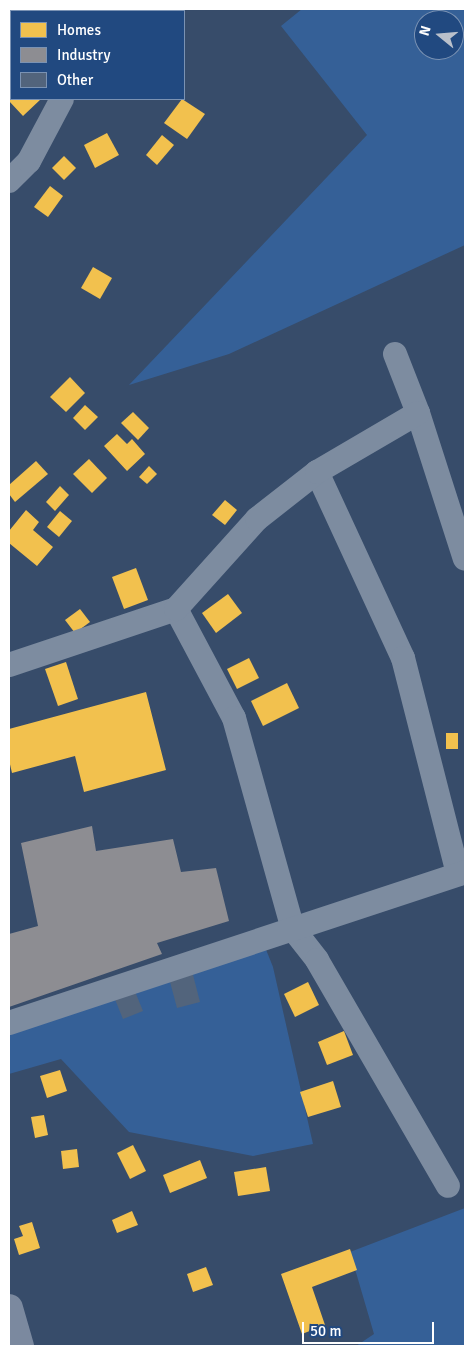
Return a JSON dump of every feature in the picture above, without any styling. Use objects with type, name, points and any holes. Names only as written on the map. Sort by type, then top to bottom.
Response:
[{"type":"main road","points":[[9,1308],[20,1346]]},
{"type":"street","points":[[9,181],[29,161],[61,100]]},
{"type":"street","points":[[395,354],[418,413],[465,559]]},
{"type":"street","points":[[9,665],[176,609],[258,519],[317,472],[418,413]]},
{"type":"street","points":[[9,1023],[462,873],[403,658],[317,472]]},
{"type":"street","points":[[176,609],[234,718],[293,929],[317,960],[448,1186]]},
{"type":"shaded area","points":[[302,9],[465,9],[465,245],[229,354],[129,385],[367,135],[281,26]]},
{"type":"shaded area","points":[[259,932],[273,967],[313,1144],[253,1156],[129,1132],[61,1059],[9,1074],[9,1019]]},
{"type":"shaded area","points":[[465,1208],[465,1346],[356,1346],[374,1334],[350,1252]]},
{"type":"building: Homes","points":[[10,63],[10,100],[40,100],[23,116],[9,101]]},
{"type":"building: Homes","points":[[181,100],[205,114],[187,139],[164,123]]},
{"type":"building: Homes","points":[[107,133],[119,155],[95,168],[84,145]]},
{"type":"building: Homes","points":[[162,135],[174,145],[157,165],[146,155]]},
{"type":"building: Homes","points":[[64,156],[76,168],[64,180],[52,168]]},
{"type":"building: Homes","points":[[50,186],[63,196],[48,217],[34,207]]},
{"type":"building: Homes","points":[[93,267],[112,278],[100,299],[81,288]]},
{"type":"building: Homes","points":[[70,377],[85,393],[66,412],[50,397]]},
{"type":"building: Homes","points":[[85,405],[98,417],[85,430],[73,418]]},
{"type":"building: Homes","points":[[133,412],[149,428],[138,440],[121,423]]},
{"type":"building: Homes","points":[[117,434],[127,444],[132,439],[145,454],[127,471],[104,446]]},
{"type":"building: Homes","points":[[89,459],[107,478],[92,493],[73,474]]},
{"type":"building: Homes","points":[[36,461],[48,474],[15,502],[9,494],[9,485]]},
{"type":"building: Homes","points":[[149,466],[157,474],[147,484],[139,477]]},
{"type":"building: Homes","points":[[60,486],[69,495],[55,511],[46,502]]},
{"type":"building: Homes","points":[[225,500],[237,510],[225,525],[212,515]]},
{"type":"building: Homes","points":[[26,510],[39,522],[33,530],[53,547],[37,566],[9,543],[9,531]]},
{"type":"building: Homes","points":[[60,511],[72,521],[59,537],[47,527]]},
{"type":"building: Homes","points":[[136,568],[148,600],[124,609],[112,577]]},
{"type":"building: Homes","points":[[228,594],[242,613],[216,633],[202,613]]},
{"type":"building: Homes","points":[[80,609],[90,622],[75,633],[65,620]]},
{"type":"building: Homes","points":[[249,658],[259,678],[237,689],[227,669]]},
{"type":"building: Homes","points":[[66,662],[78,699],[58,706],[45,669]]},
{"type":"building: Homes","points":[[287,683],[299,708],[263,726],[251,701]]},
{"type":"building: Homes","points":[[146,692],[166,770],[84,792],[75,756],[12,773],[9,760],[9,729]]},
{"type":"building: Homes","points":[[446,733],[458,733],[458,749],[446,749]]},
{"type":"building: Homes","points":[[308,982],[319,1005],[295,1017],[284,994]]},
{"type":"building: Homes","points":[[344,1031],[353,1055],[327,1065],[318,1042]]},
{"type":"building: Homes","points":[[60,1070],[67,1091],[47,1098],[40,1076]]},
{"type":"building: Homes","points":[[333,1081],[341,1107],[308,1117],[300,1092]]},
{"type":"building: Homes","points":[[44,1115],[48,1135],[35,1138],[31,1117]]},
{"type":"building: Homes","points":[[133,1145],[146,1171],[130,1179],[117,1153]]},
{"type":"building: Homes","points":[[77,1149],[79,1167],[63,1169],[61,1151]]},
{"type":"building: Homes","points":[[200,1160],[207,1178],[170,1193],[163,1175]]},
{"type":"building: Homes","points":[[266,1167],[270,1191],[238,1196],[234,1172]]},
{"type":"building: Homes","points":[[132,1211],[138,1225],[117,1233],[112,1220]]},
{"type":"building: Homes","points":[[32,1222],[40,1248],[19,1255],[14,1239],[23,1236],[19,1226]]},
{"type":"building: Homes","points":[[350,1249],[357,1270],[312,1287],[325,1325],[302,1334],[281,1274]]},
{"type":"building: Homes","points":[[206,1267],[213,1285],[193,1292],[187,1274]]},
{"type":"building: Industry","points":[[92,826],[96,851],[173,839],[181,872],[216,868],[229,921],[157,943],[162,954],[9,1007],[9,934],[38,926],[21,843]]},
{"type":"building: Other","points":[[192,971],[200,1002],[177,1008],[169,978]]},
{"type":"building: Other","points":[[134,989],[143,1011],[123,1019],[114,997]]}]
